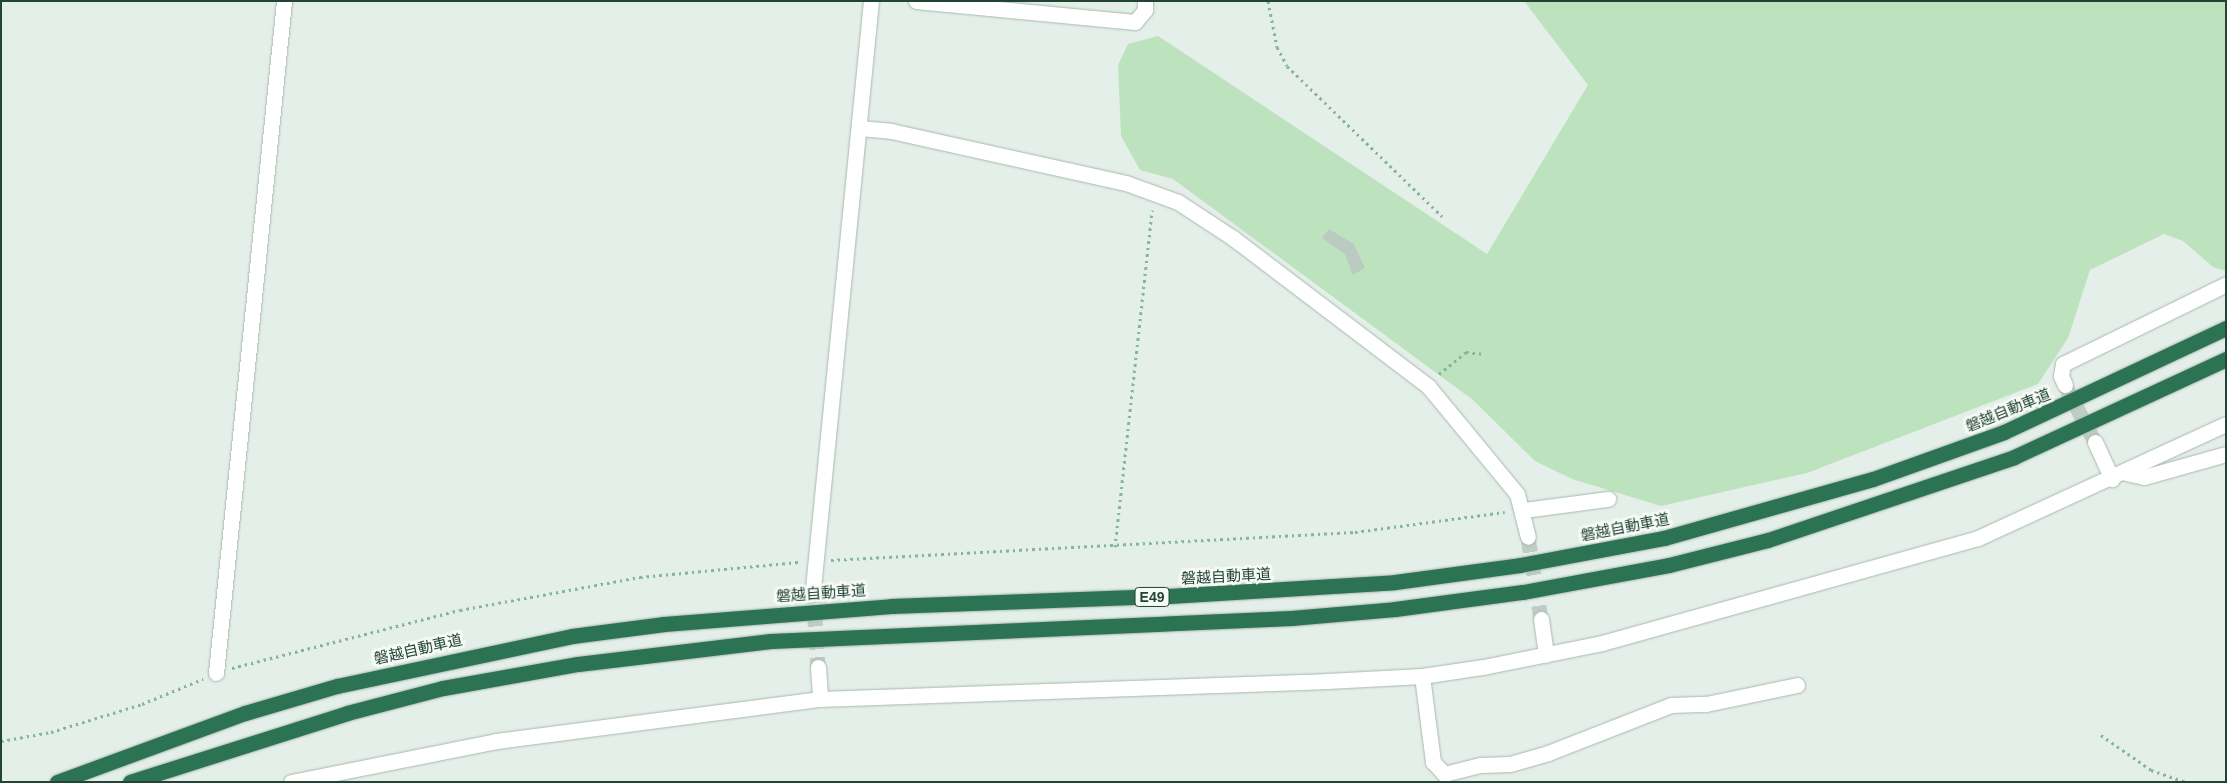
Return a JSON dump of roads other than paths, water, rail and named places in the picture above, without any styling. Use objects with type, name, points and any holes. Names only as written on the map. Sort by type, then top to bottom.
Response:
[{"type":"highway","name":"磐越自動車道","points":[[57,782],[245,713],[337,686],[572,636],[853,608],[1169,596],[1395,582],[1520,565],[1664,538],[1865,482],[2004,432],[2226,328]]},
{"type":"highway","name":"E49","points":[[130,782],[347,713],[443,688],[578,664],[772,642],[1291,618],[1395,609],[1524,592],[1669,565],[1768,540],[2014,458],[2226,359]]},
{"type":"street","points":[[216,673],[284,1]]},
{"type":"street","points":[[814,588],[813,560],[871,1]]},
{"type":"street","points":[[916,1],[1135,22],[1144,10],[1145,1]]},
{"type":"street","points":[[859,128],[891,131],[1154,192],[1178,202],[1233,238],[1428,386],[1504,475],[1524,510],[1528,537]]},
{"type":"street","points":[[2065,385],[2061,376],[2063,364],[2226,284]]},
{"type":"street","points":[[296,781],[496,741],[820,699],[1422,676],[1546,654],[1602,643],[1978,538],[2119,476],[2226,424]]},
{"type":"street","points":[[2095,442],[2119,476]]},
{"type":"street","points":[[2119,476],[2144,477],[2226,454]]},
{"type":"street","points":[[1524,510],[1608,498]]},
{"type":"street","points":[[1541,619],[1546,654]]},
{"type":"street","points":[[818,667],[820,699]]},
{"type":"street","points":[[1422,676],[1433,762],[1444,774],[1480,765],[1510,764],[1548,753],[1671,705],[1706,704],[1797,685]]},
{"type":"tunnel","points":[[2065,385],[2095,442]]},
{"type":"tunnel","points":[[1528,537],[1541,619]]},
{"type":"tunnel","points":[[813,588],[818,667]]}]
